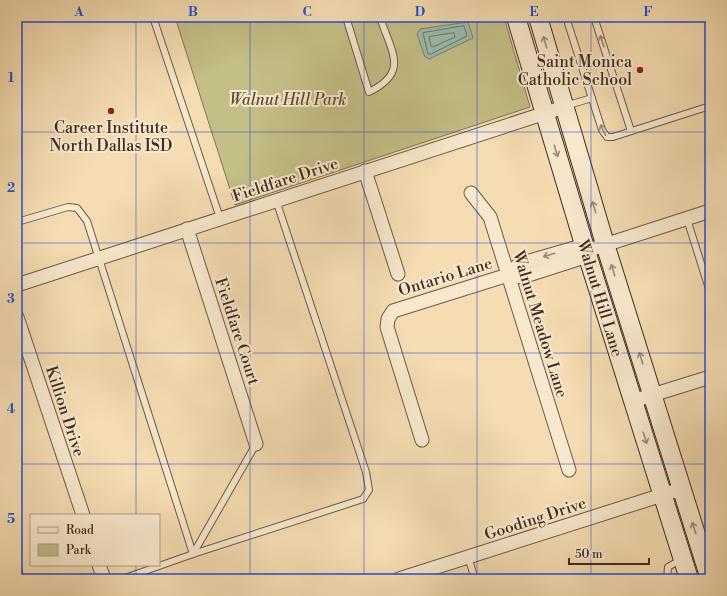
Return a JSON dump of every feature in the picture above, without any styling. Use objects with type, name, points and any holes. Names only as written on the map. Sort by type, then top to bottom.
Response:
[{"type":"main road","name":"Walnut Hill Lane","points":[[538,17],[564,107],[681,489],[706,550],[710,579]]},
{"type":"main road","name":"Walnut Hill Lane","points":[[522,19],[545,113],[586,251],[689,579]]},
{"type":"street","name":"Fieldfare Drive","points":[[17,285],[564,107]]},
{"type":"street","points":[[364,171],[398,274]]},
{"type":"street","name":"Walnut Meadow Lane","points":[[471,193],[490,217],[569,470]]},
{"type":"street","name":"Ontario Lane","points":[[422,440],[387,327],[388,319],[393,311],[508,275],[522,277],[582,258],[586,251],[710,211]]},
{"type":"street","name":"Fieldfare Court","points":[[187,229],[256,444]]},
{"type":"street","name":"Killion Drive","points":[[17,317],[83,514]]},
{"type":"street","points":[[633,401],[710,377]]},
{"type":"street","name":"Gooding Drive","points":[[399,579],[681,489]]},
{"type":"street","points":[[682,559],[706,550]]},
{"type":"street","points":[[99,566],[104,579]]},
{"type":"lane","points":[[153,17],[220,218]]},
{"type":"lane","points":[[346,17],[369,92],[387,82],[394,72],[394,60],[380,17]]},
{"type":"lane","points":[[566,17],[603,134],[607,137],[613,137],[631,132],[710,106]]},
{"type":"lane","points":[[594,17],[631,132]]},
{"type":"lane","points":[[564,107],[592,98]]},
{"type":"lane","points":[[160,566],[363,499],[369,490],[366,472],[276,200]]},
{"type":"lane","points":[[17,222],[68,207],[77,208],[87,221],[193,554]]},
{"type":"lane","points":[[687,218],[710,292]]},
{"type":"lane","points":[[193,554],[256,444]]},
{"type":"lane","points":[[468,557],[475,579]]},
{"type":"lane","points":[[667,579],[668,567],[682,559]]},
{"type":"lane","points":[[17,566],[21,579]]},
{"type":"lane","points":[[122,579],[159,566]]},
{"type":"green space","name":"Walnut Hill Park","points":[[175,17],[504,17],[530,107],[235,205]]},
{"type":"water","points":[[468,22],[473,38],[429,59],[425,57],[417,34],[420,29]]},
{"type":"place","name":"Saint Monica Catholic School","points":[[640,70]]},
{"type":"place","name":"Career Institute North Dallas ISD","points":[[111,111]]}]
